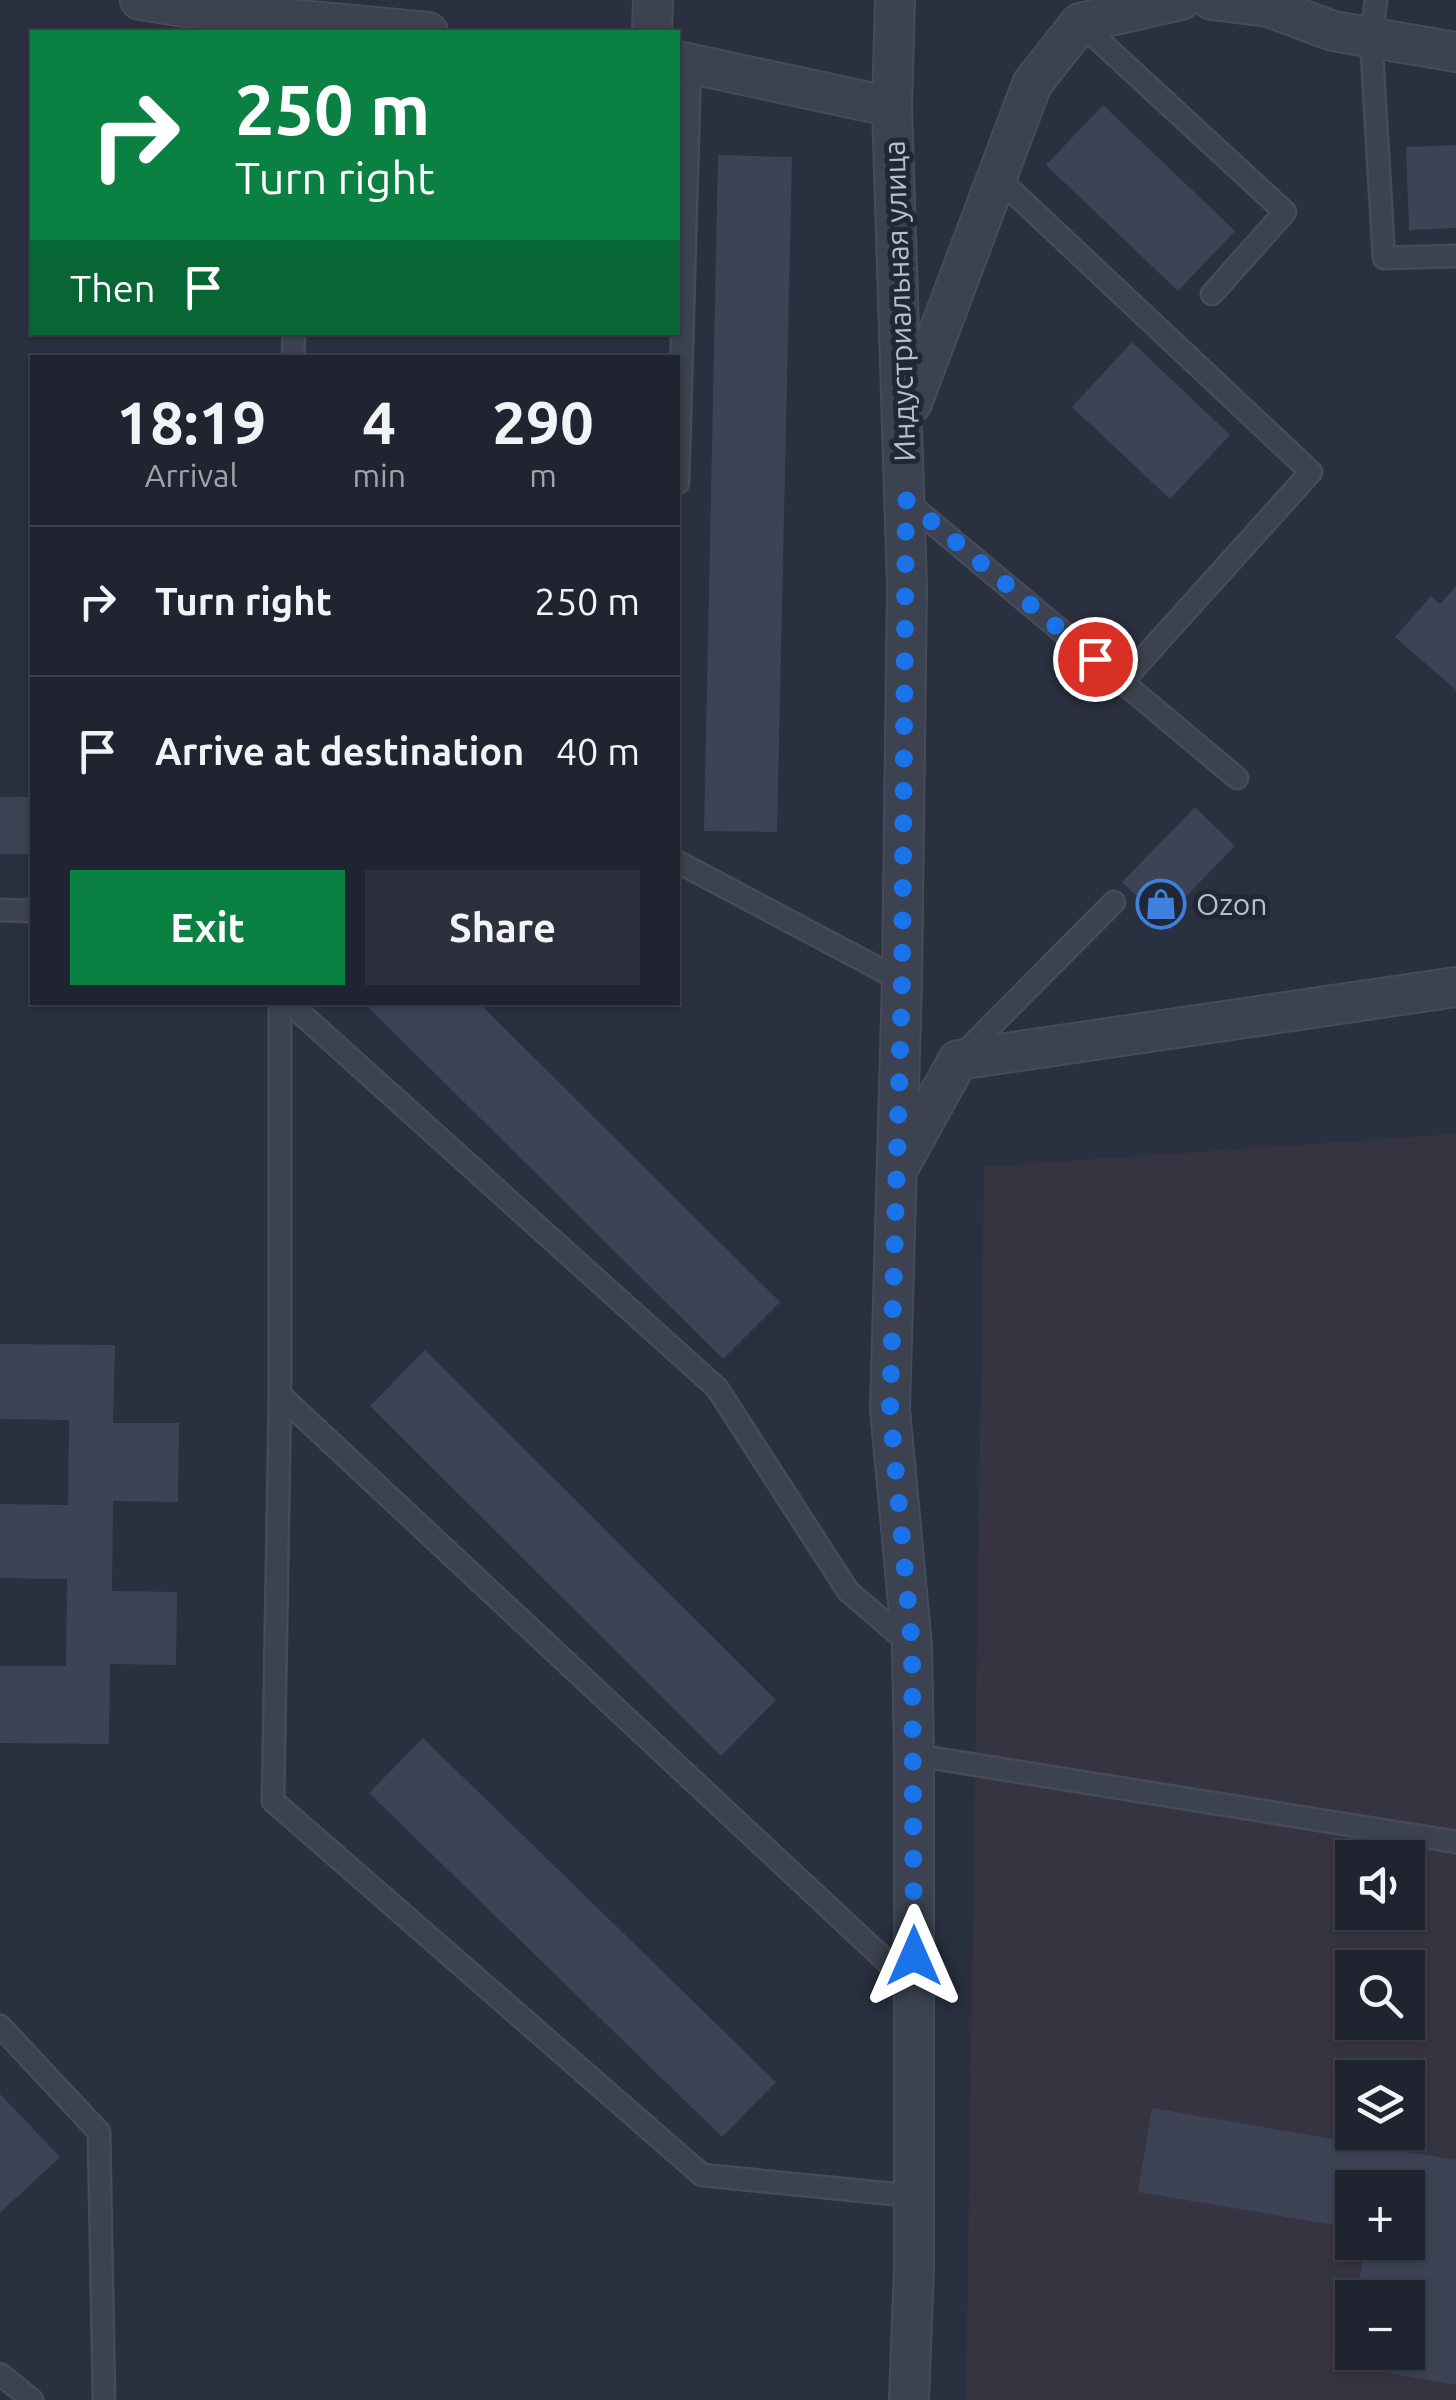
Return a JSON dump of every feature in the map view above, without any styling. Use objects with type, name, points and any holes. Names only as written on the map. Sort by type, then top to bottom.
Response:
[{"type":"street","points":[[140,0],[411,30]]},
{"type":"street","points":[[652,30],[653,0]]},
{"type":"street","name":"Индустриальная улица","points":[[894,0],[892,107],[906,500],[902,981],[890,1409],[912,1646],[914,2196],[909,2400]]},
{"type":"street","points":[[904,422],[1032,84],[1080,23],[1181,0]]},
{"type":"street","points":[[1212,0],[1268,7],[1333,31],[1456,52]]},
{"type":"street","points":[[684,61],[892,107]]},
{"type":"street","points":[[896,1172],[958,1060],[1456,987]]},
{"type":"lane","points":[[1376,0],[1372,38],[1384,258],[1456,256]]},
{"type":"lane","points":[[1080,23],[1285,212],[1212,294]]},
{"type":"lane","points":[[680,355],[684,61]]},
{"type":"lane","points":[[997,176],[1310,472],[1122,682]]},
{"type":"lane","points":[[906,500],[1237,778]]},
{"type":"lane","points":[[680,863],[902,981]]},
{"type":"lane","points":[[958,1060],[1114,902]]},
{"type":"lane","points":[[0,910],[30,911]]},
{"type":"lane","points":[[280,1005],[280,1395],[273,1800],[702,2175],[914,2196]]},
{"type":"lane","points":[[291,1005],[717,1388],[848,1591],[912,1646]]},
{"type":"lane","points":[[280,1395],[914,1988]]},
{"type":"lane","points":[[914,1754],[1456,1842]]},
{"type":"lane","points":[[0,2026],[98,2132],[104,2400]]},
{"type":"lane","points":[[0,2374],[32,2400]]},
{"type":"shaded area","points":[[1456,1134],[1456,2400],[966,2400],[984,1167]]},
{"type":"building","points":[[1103,105],[1235,231],[1178,291],[1046,165]]},
{"type":"building","points":[[1456,145],[1456,228],[1409,230],[1406,147]]},
{"type":"building","points":[[718,155],[792,157],[777,832],[704,831]]},
{"type":"building","points":[[1132,342],[1230,435],[1170,499],[1072,407]]},
{"type":"building","points":[[1456,586],[1456,690],[1395,637],[1431,596],[1440,604]]},
{"type":"building","points":[[0,797],[30,797],[30,854],[0,854]]},
{"type":"building","points":[[1195,807],[1235,846],[1162,921],[1122,882]]},
{"type":"building","points":[[366,1005],[481,1005],[780,1302],[723,1359]]},
{"type":"building","points":[[0,1344],[115,1345],[113,1423],[179,1423],[178,1502],[113,1501],[112,1591],[177,1592],[176,1665],[110,1664],[109,1744],[0,1743],[0,1666],[66,1666],[67,1579],[0,1578],[0,1504],[68,1505],[69,1420],[0,1419]]},
{"type":"building","points":[[425,1350],[776,1700],[721,1756],[370,1406]]},
{"type":"building","points":[[423,1738],[776,2082],[722,2137],[369,1793]]},
{"type":"building","points":[[0,2094],[60,2157],[0,2213]]},
{"type":"building","points":[[1152,2108],[1335,2139],[1335,2150],[1398,2150],[1456,2160],[1456,2385],[1371,2370],[1425,2370],[1425,2280],[1359,2280],[1363,2260],[1425,2260],[1425,2170],[1335,2170],[1335,2225],[1138,2192]]},
{"type":"place","name":"Ozon","points":[[1161,904]]},
{"type":"route","points":[[914,1956],[912,1646],[890,1409],[902,981],[906,500],[1095,659]]}]
